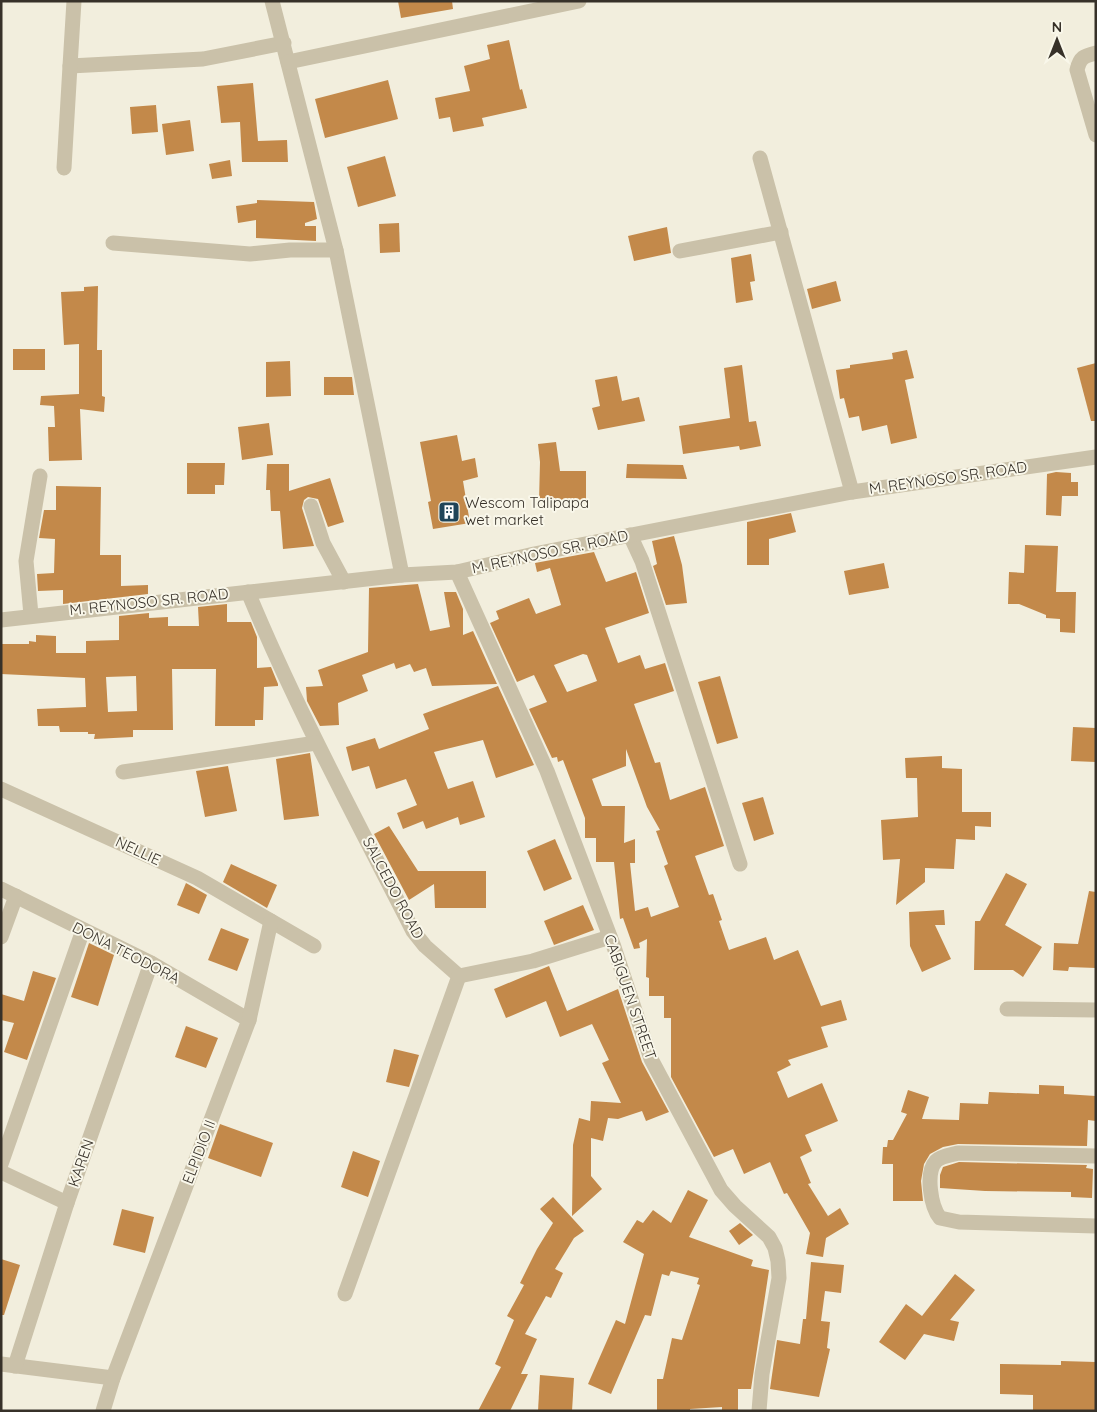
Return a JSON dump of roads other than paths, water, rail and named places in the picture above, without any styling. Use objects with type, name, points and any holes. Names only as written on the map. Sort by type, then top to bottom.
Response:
[{"type":"street","points":[[64,168],[74,1]]},
{"type":"street","points":[[272,1],[336,250],[402,575]]},
{"type":"street","points":[[288,62],[579,1]]},
{"type":"street","points":[[70,66],[202,59],[284,43]]},
{"type":"street","points":[[1096,53],[1084,55],[1079,60],[1076,70],[1096,135]]},
{"type":"street","points":[[760,158],[852,492]]},
{"type":"street","points":[[680,250],[781,232]]},
{"type":"street","points":[[112,243],[250,254],[290,250],[336,250]]},
{"type":"street","name":"M. REYNOSO SR. ROAD","points":[[1,620],[31,615],[402,575],[457,572],[630,535],[852,492],[1096,458]]},
{"type":"street","points":[[31,615],[26,561],[40,476]]},
{"type":"street","points":[[311,506],[323,543],[344,582]]},
{"type":"street","points":[[630,535],[642,561],[740,864]]},
{"type":"street","name":"CABIGUEN STREET","points":[[457,572],[547,771],[610,937],[650,1059],[721,1190],[734,1206],[769,1237],[776,1248],[779,1278],[762,1374],[759,1411]]},
{"type":"street","name":"SALCEDO ROAD","points":[[248,592],[278,666],[413,931],[425,946],[459,976]]},
{"type":"street","points":[[123,772],[316,743]]},
{"type":"street","name":"NELLIE","points":[[1,789],[197,878],[314,946]]},
{"type":"street","name":"DONA TEODORA","points":[[1,889],[151,963],[249,1020]]},
{"type":"street","points":[[1,937],[16,896]]},
{"type":"street","name":"ELPIDIO II","points":[[103,1411],[113,1378],[249,1020],[272,921]]},
{"type":"street","points":[[1,1164],[83,930]]},
{"type":"street","points":[[345,1294],[459,976],[533,961],[610,937]]},
{"type":"street","name":"KAREN","points":[[8,1365],[151,963]]},
{"type":"street","points":[[1007,1009],[1096,1010]]},
{"type":"street","points":[[1096,1156],[958,1152],[939,1159],[934,1164],[931,1174],[932,1204],[940,1218],[959,1222],[1096,1226]]},
{"type":"street","points":[[1,1172],[67,1203]]},
{"type":"street","points":[[8,1365],[113,1378]]},
{"type":"place","name":"Wescom Talipapa wet market","points":[[449,512]]}]
